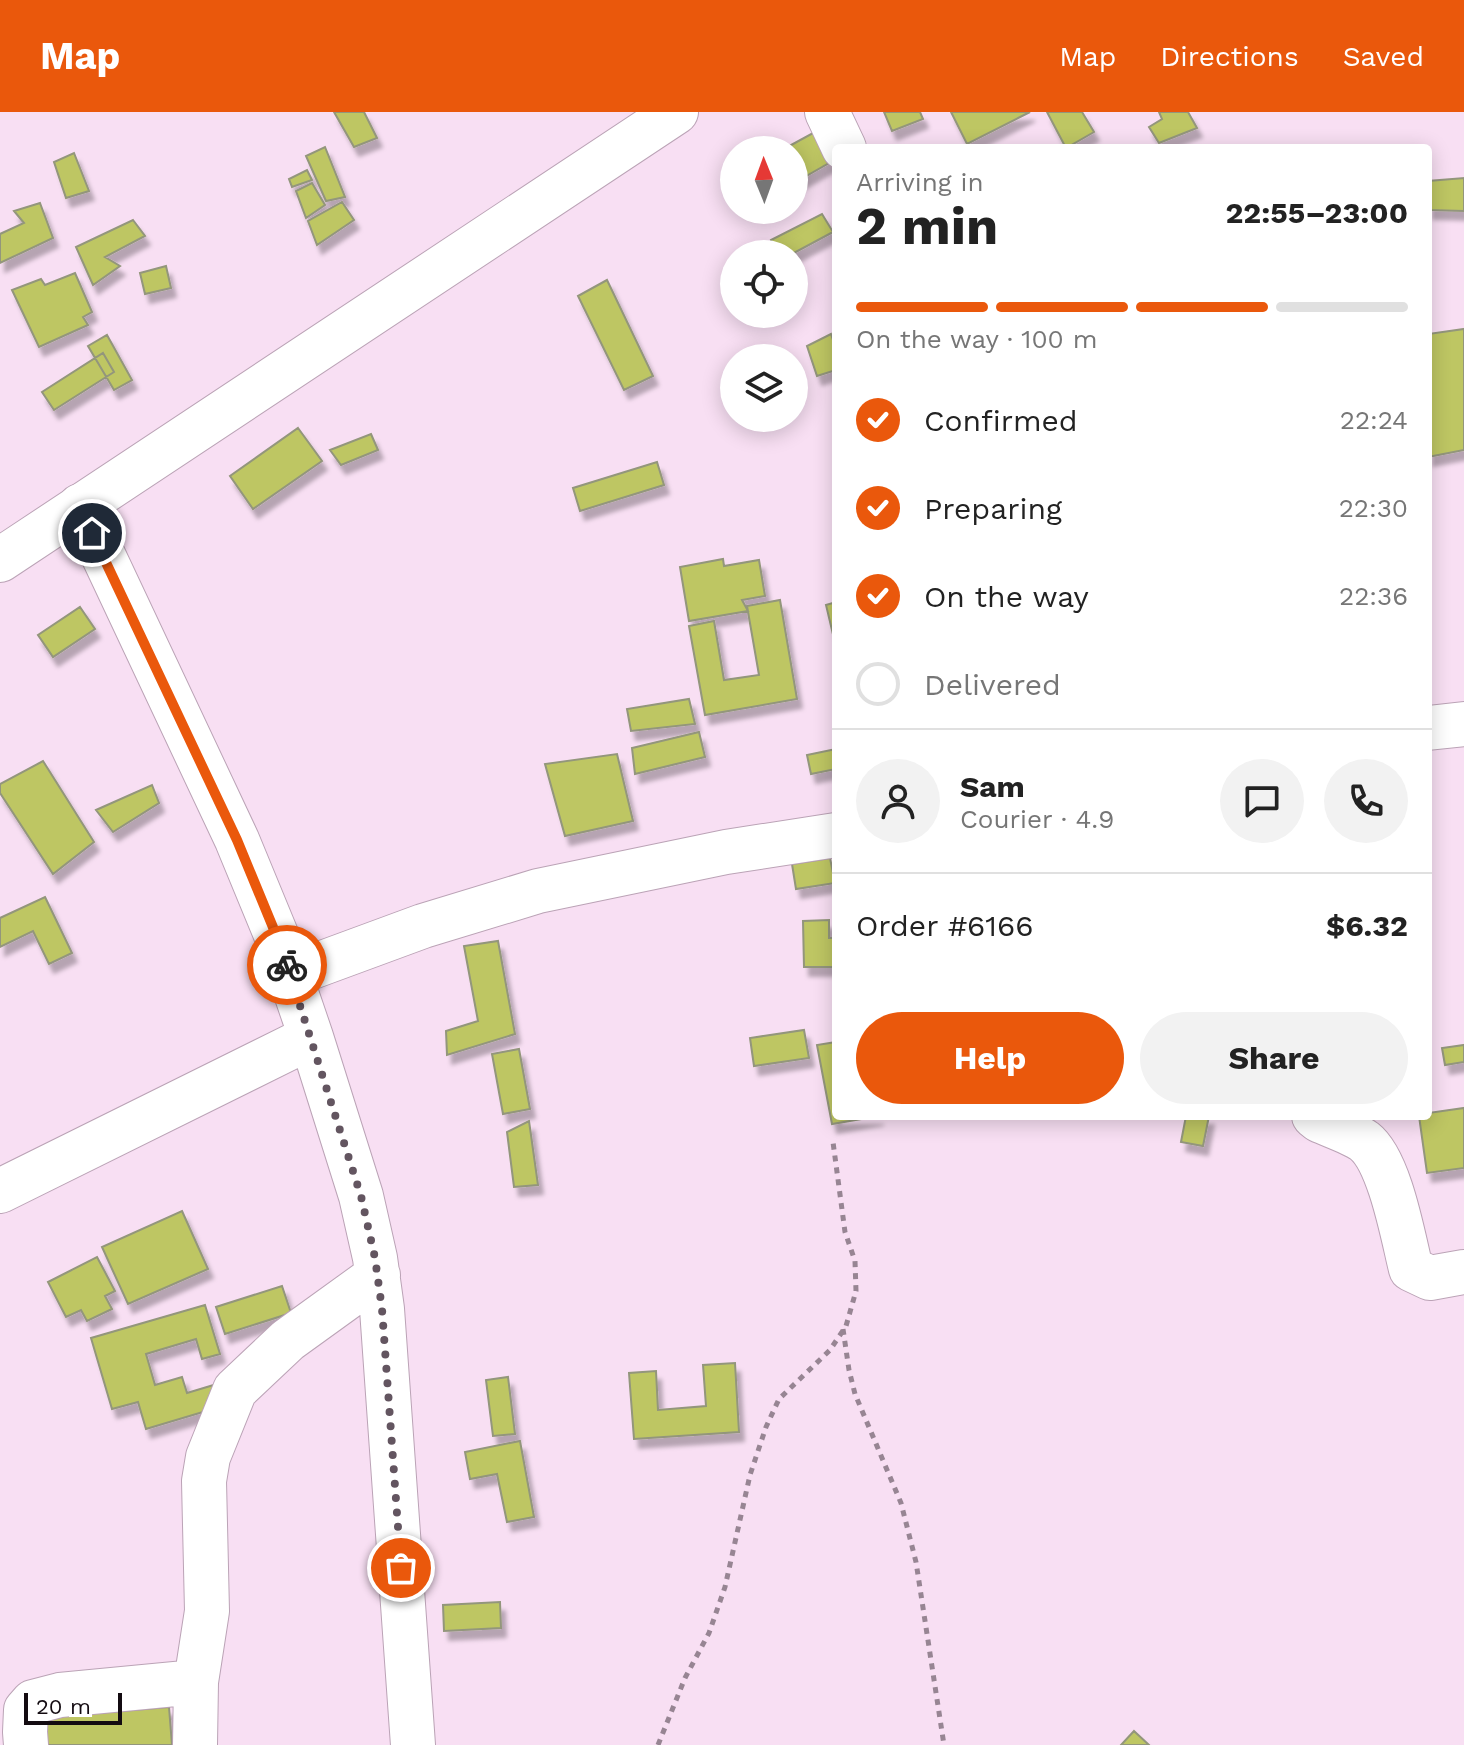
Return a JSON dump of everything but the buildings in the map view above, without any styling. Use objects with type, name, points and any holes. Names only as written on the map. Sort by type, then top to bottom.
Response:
[{"type":"street","points":[[0,560],[676,112]]},
{"type":"street","points":[[827,112],[842,144]]},
{"type":"street","points":[[80,506],[237,840],[277,937],[361,1196],[378,1275],[388,1377],[413,1745]]},
{"type":"street","points":[[1432,728],[1464,724]]},
{"type":"street","points":[[290,975],[423,926],[538,891],[726,852],[832,836]]},
{"type":"street","points":[[0,1191],[311,1037]]},
{"type":"street","points":[[1319,1120],[1365,1142],[1379,1162],[1390,1184],[1411,1269],[1430,1278],[1464,1272]]},
{"type":"street","points":[[195,1745],[196,1682],[207,1611],[204,1481],[208,1457],[235,1390],[288,1340],[378,1275]]},
{"type":"street","points":[[26,1745],[26,1710],[33,1702],[60,1695],[196,1682]]},
{"type":"path","points":[[658,1745],[685,1678],[709,1633],[725,1587],[750,1475],[766,1427],[779,1399],[830,1350],[846,1326],[856,1291],[855,1261],[845,1232],[833,1142]]},
{"type":"path","points":[[843,1329],[855,1394],[901,1503],[916,1562],[944,1745]]},
{"type":"way so far","points":[[287,965],[361,1196],[375,1258],[382,1309],[401,1568]]},
{"type":"route","points":[[92,533],[237,840],[287,965]]}]
